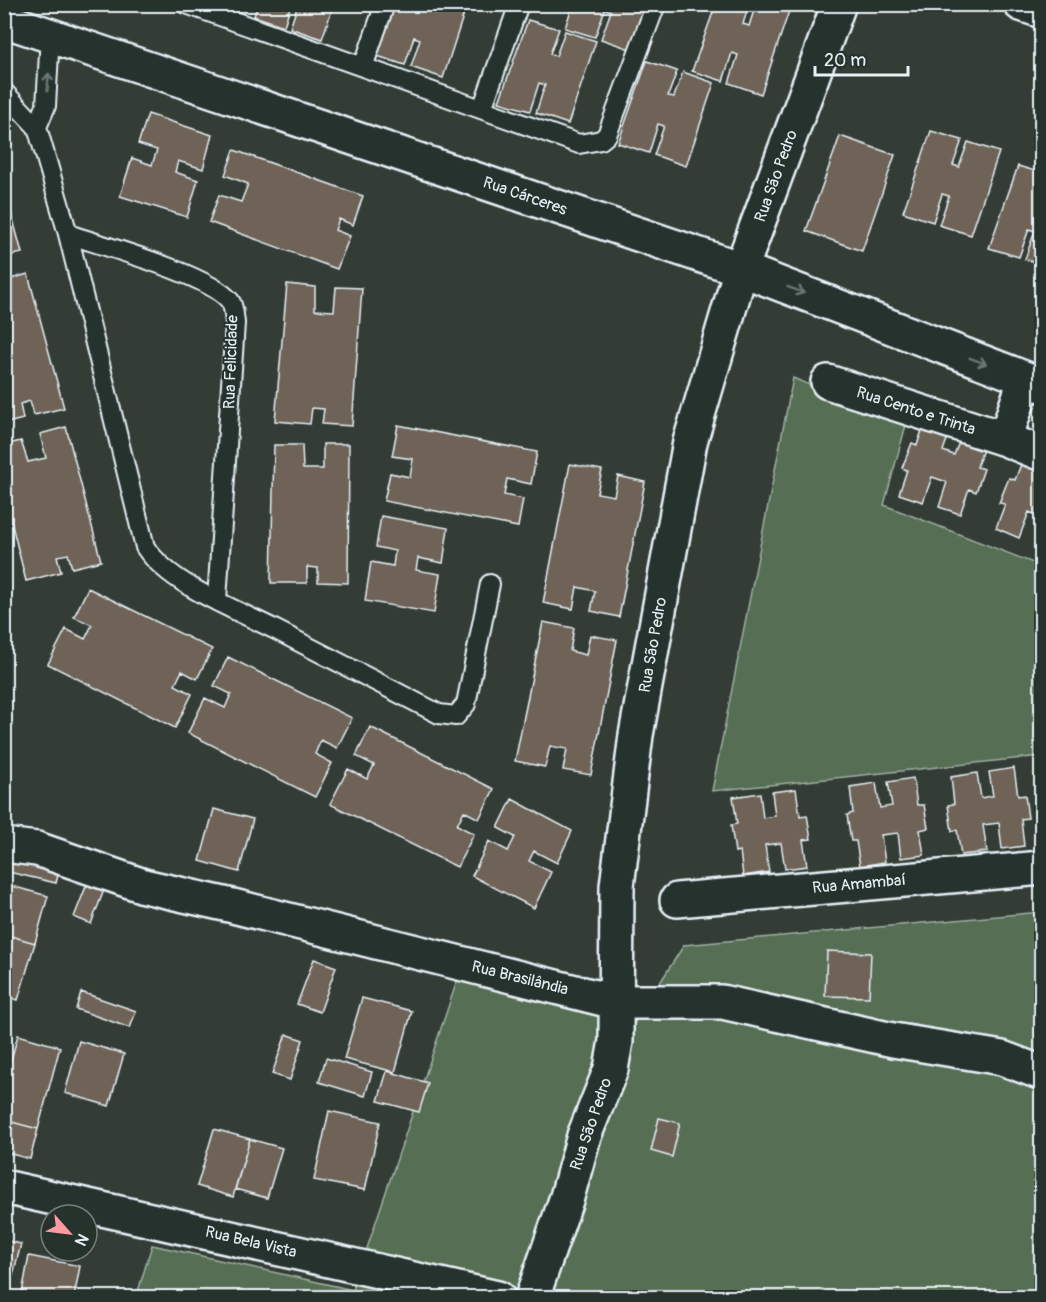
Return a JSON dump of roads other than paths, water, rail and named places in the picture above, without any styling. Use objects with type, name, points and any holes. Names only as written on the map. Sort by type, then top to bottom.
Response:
[{"type":"street","name":"Rua São Pedro","points":[[532,1298],[567,1197],[584,1136],[611,1069],[616,1041],[616,886],[636,735],[690,442],[741,269],[839,4]]},
{"type":"street","points":[[1021,4],[1041,11]]},
{"type":"street","name":"Rua Cárceres","points":[[4,20],[741,269],[1033,382]]},
{"type":"street","name":"Rua Cento e Trinta","points":[[828,382],[1005,439],[1041,454]]},
{"type":"street","points":[[1005,439],[1033,382]]},
{"type":"street","name":"Rua Brasilândia","points":[[4,845],[37,849],[144,886],[233,906],[615,1002],[722,1002],[893,1040],[1002,1058],[1041,1073]]},
{"type":"street","name":"Rua Amambaí","points":[[677,900],[1041,868]]},
{"type":"street","name":"Rua Bela Vista","points":[[4,1187],[498,1298]]},
{"type":"lane","points":[[186,4],[579,144],[601,140],[607,135],[656,4]]},
{"type":"lane","points":[[363,67],[385,4]]},
{"type":"lane","points":[[482,109],[519,4]]},
{"type":"lane","points":[[37,127],[46,106],[50,35]]},
{"type":"lane","points":[[4,92],[37,127],[68,234],[146,547],[154,561],[173,576],[217,600],[439,714],[456,717],[466,704],[490,584]]},
{"type":"lane","name":"Rua Felicidade","points":[[68,234],[185,275],[217,289],[232,302],[235,323],[217,600]]}]
